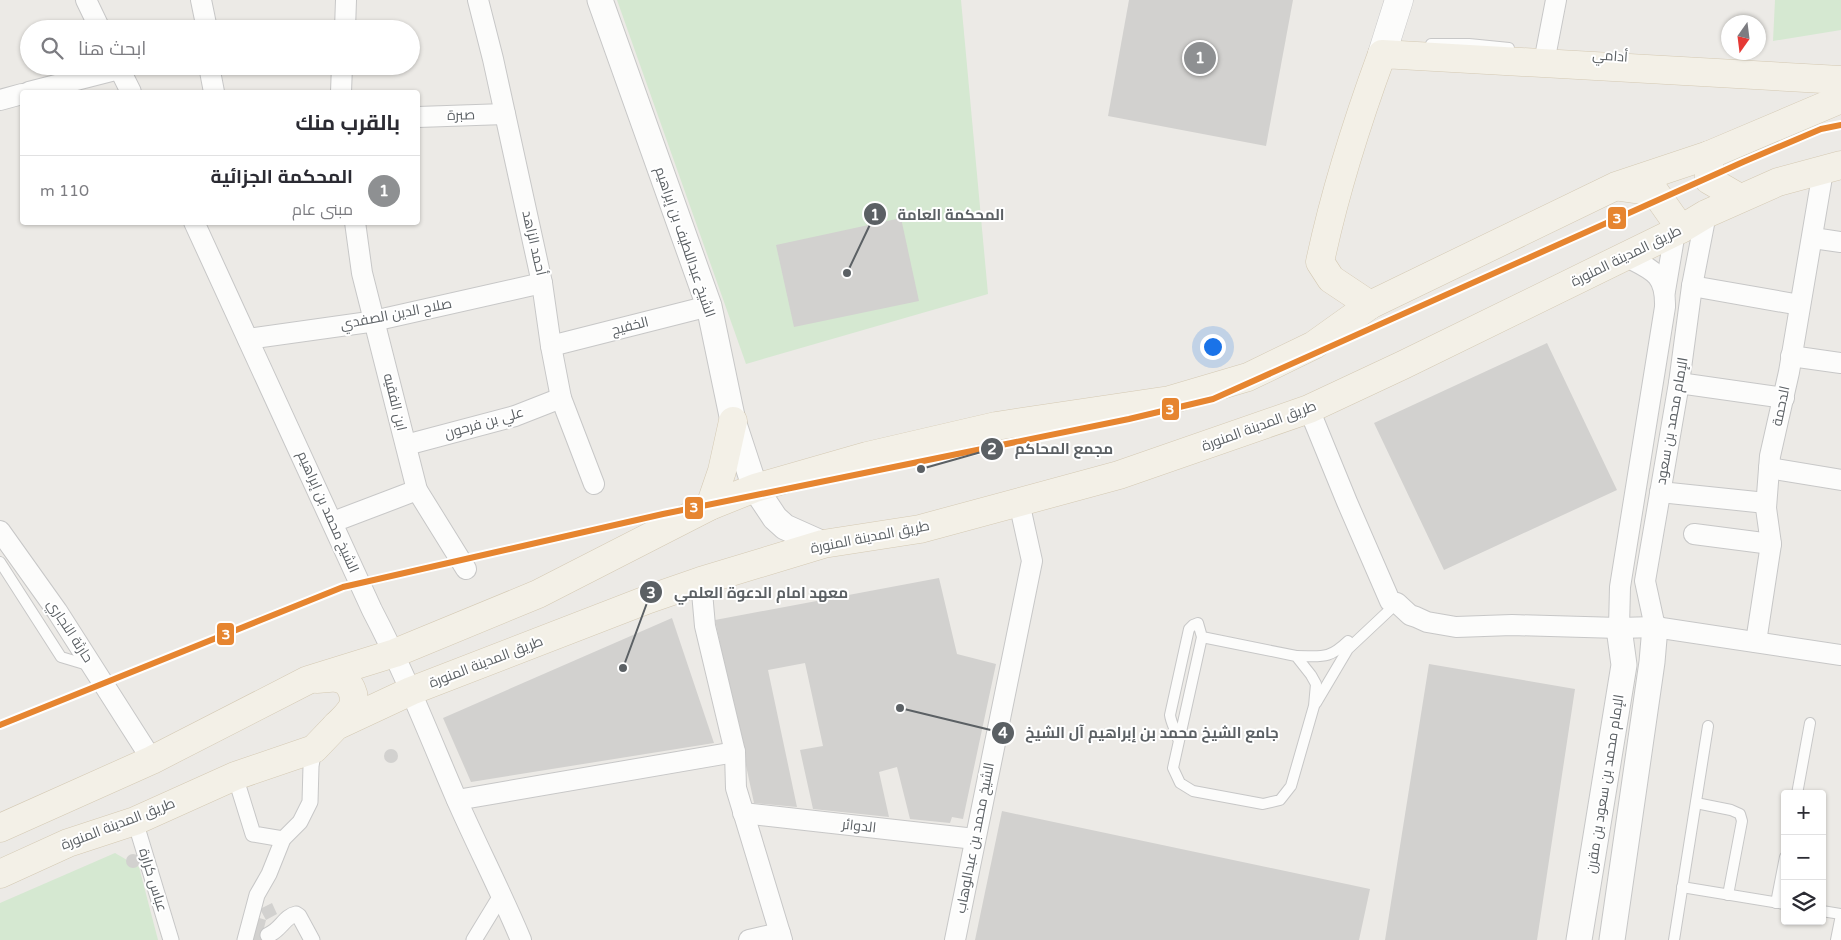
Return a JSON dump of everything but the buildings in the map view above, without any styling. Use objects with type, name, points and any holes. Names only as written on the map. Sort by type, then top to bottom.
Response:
[{"type":"main road","points":[[1370,305],[1331,278],[1320,262],[1327,229],[1358,119],[1393,49],[1399,0]]},
{"type":"main road","points":[[1393,49],[1841,79]]},
{"type":"main road","points":[[0,828],[152,760],[308,680],[395,653],[538,594],[710,506],[755,488],[868,456],[996,426],[1170,400],[1248,377],[1314,345],[1370,305],[1616,186],[1709,155],[1841,99]]},
{"type":"main road","points":[[1709,155],[1709,180],[1740,198]]},
{"type":"main road","name":"طريق المدينة المنورة","points":[[0,874],[68,843],[135,821],[234,776],[314,749],[336,726],[411,690],[701,581],[823,544],[920,529],[1119,475],[1309,409],[1625,256],[1740,198],[1778,182],[1832,168]]},
{"type":"main road","points":[[1616,186],[1654,192],[1678,230]]},
{"type":"main road","points":[[710,506],[722,471],[733,421]]},
{"type":"main road","points":[[308,680],[338,678],[350,686],[354,700],[352,707],[349,713],[336,726]]},
{"type":"street","points":[[86,0],[96,20]]},
{"type":"street","points":[[201,0],[205,20]]},
{"type":"street","points":[[345,20],[346,0]]},
{"type":"street","name":"أحمد الزاهد","points":[[478,0],[542,283],[561,398],[594,484]]},
{"type":"street","name":"الشيخ عبداللطيف بن إبراهيم","points":[[600,0],[709,306],[733,421],[755,488],[775,518],[785,527],[823,544]]},
{"type":"street","points":[[1545,51],[1556,0]]},
{"type":"street","points":[[36,90],[90,75]]},
{"type":"street","points":[[123,75],[130,90]]},
{"type":"street","points":[[210,75],[214,90]]},
{"type":"street","points":[[341,90],[342,75]]},
{"type":"street","points":[[0,100],[20,95]]},
{"type":"street","name":"صبرة","points":[[420,117],[505,114]]},
{"type":"street","name":"الدحمة","points":[[1756,642],[1771,544],[1766,503],[1770,456],[1784,398],[1812,238],[1832,168]]},
{"type":"street","name":"الإمام محمد بن سعود","points":[[1655,628],[1645,581],[1679,383],[1692,286],[1706,214]]},
{"type":"street","name":"الشيخ محمد بن إبراهيم","points":[[195,225],[372,610],[395,653],[457,800],[522,940]]},
{"type":"street","name":"ابن الفقيه","points":[[355,225],[362,274],[417,490],[466,569]]},
{"type":"street","name":"الإمام محمد بن سعود","points":[[1619,628],[1620,587],[1665,307],[1665,292],[1678,230]]},
{"type":"street","points":[[1812,238],[1841,242]]},
{"type":"street","points":[[1625,256],[1655,272],[1665,292]]},
{"type":"street","name":"صلاح الدين الصفدي","points":[[248,339],[374,321],[542,283]]},
{"type":"street","points":[[1692,286],[1800,305]]},
{"type":"street","name":"الخفيج","points":[[551,346],[709,306]]},
{"type":"street","points":[[1791,356],[1841,363]]},
{"type":"street","points":[[1679,383],[1784,398]]},
{"type":"street","name":"علي بن فرحون","points":[[406,445],[515,416],[561,398]]},
{"type":"street","points":[[1309,409],[1347,502],[1394,602],[1410,615],[1427,622],[1456,627],[1512,625],[1655,628],[1841,655]]},
{"type":"street","points":[[1769,468],[1841,480]]},
{"type":"street","points":[[333,522],[417,490]]},
{"type":"street","points":[[1660,492],[1766,503]]},
{"type":"street","name":"الشيخ محمد بن عبدالوهاب","points":[[955,940],[1032,561],[1019,502]]},
{"type":"street","name":"حارثة النجاري","points":[[0,531],[36,580],[94,667],[152,760]]},
{"type":"street","points":[[1694,534],[1771,544]]},
{"type":"street","points":[[701,581],[705,626],[735,752],[736,788],[781,936],[749,940]]},
{"type":"street","name":"الإمام محمد بن سعود بن مقرن","points":[[1579,940],[1624,665],[1619,628]]},
{"type":"street","name":"الإمام محمد بن سعود بن مقرن","points":[[1612,940],[1652,662],[1655,628]]},
{"type":"street","points":[[245,940],[257,895],[269,874],[283,839],[300,822],[310,802],[311,766],[314,749]]},
{"type":"street","points":[[457,800],[735,752]]},
{"type":"street","points":[[234,776],[253,834],[283,839]]},
{"type":"street","name":"الدوائر","points":[[743,813],[975,839]]},
{"type":"street","name":"عباس كرارة","points":[[135,821],[171,940]]},
{"type":"street","points":[[474,940],[502,894]]},
{"type":"street","points":[[268,935],[276,932],[291,915],[296,914],[299,916],[312,940]]},
{"type":"lane","points":[[1422,44],[1469,44],[1517,49]]},
{"type":"lane","name":"أدامي","points":[[1601,56],[1735,65],[1841,79]]},
{"type":"lane","points":[[0,562],[61,657],[94,667]]},
{"type":"lane","points":[[1202,637],[1296,656],[1329,655],[1336,652],[1394,602]]},
{"type":"lane","points":[[1314,706],[1348,650],[1394,602]]},
{"type":"lane","points":[[1178,739],[1174,725],[1170,721],[1170,716],[1189,629],[1198,623],[1202,637],[1172,768],[1180,783],[1193,791],[1263,804],[1280,800],[1291,786],[1314,706],[1316,684],[1311,674],[1296,656]]},
{"type":"lane","points":[[1798,790],[1810,722]]},
{"type":"lane","points":[[1674,940],[1708,726]]},
{"type":"lane","points":[[1696,803],[1731,810],[1740,814],[1742,820],[1728,895]]},
{"type":"lane","points":[[1682,887],[1780,904],[1783,880]]},
{"type":"lane","points":[[1826,912],[1841,915],[1836,940]]},
{"type":"green space","points":[[617,0],[961,0],[988,294],[746,364]]},
{"type":"green space","points":[[1775,0],[1841,0],[1841,30],[1773,41]]},
{"type":"green space","points":[[115,853],[139,867],[158,940],[0,940],[0,903]]},
{"type":"transit line","name":"3","points":[[0,725],[343,587],[663,514],[1129,419],[1213,399],[1743,162],[1821,129],[1841,125]]},
{"type":"place","name":"المحكمة الجزائية","points":[[1200,58]]},
{"type":"place","name":"المحكمة العامة","points":[[847,273]]},
{"type":"place","name":"مجمع المحاكم","points":[[921,469]]},
{"type":"place","name":"معهد امام الدعوة العلمي","points":[[623,668]]},
{"type":"place","name":"جامع الشيخ محمد بن إبراهيم آل الشيخ","points":[[900,708]]}]
